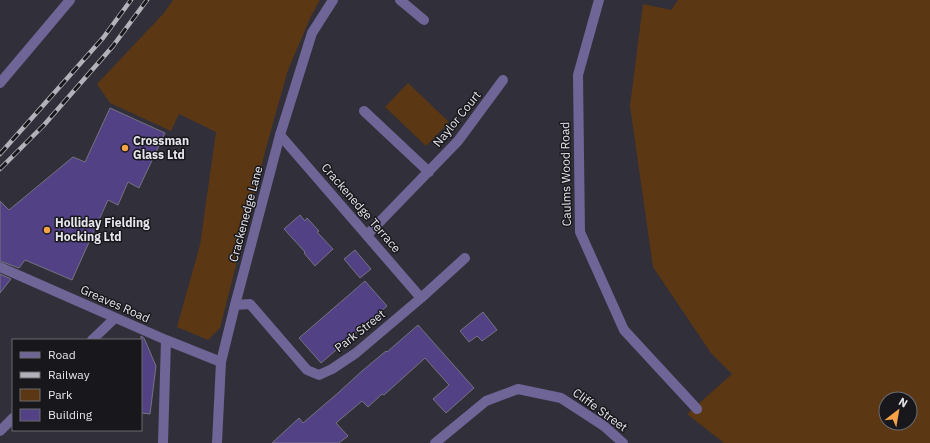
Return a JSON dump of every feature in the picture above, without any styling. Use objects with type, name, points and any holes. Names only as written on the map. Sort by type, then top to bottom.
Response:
[{"type":"street","points":[[0,83],[70,0]]},
{"type":"street","name":"Crackenedge Lane","points":[[217,443],[221,362],[280,134],[312,33],[333,0]]},
{"type":"street","name":"Caulms Wood Road","points":[[599,0],[578,75],[580,232],[624,330],[697,408]]},
{"type":"street","points":[[402,1],[424,20]]},
{"type":"street","name":"Naylor Court","points":[[367,235],[458,141],[503,80]]},
{"type":"street","points":[[364,111],[429,172]]},
{"type":"street","name":"Crackenedge Terrace","points":[[280,134],[421,298]]},
{"type":"street","name":"Park Street","points":[[235,306],[250,304],[307,370],[319,375],[356,354],[465,258]]},
{"type":"street","name":"Greaves Road","points":[[0,267],[166,340],[221,362]]},
{"type":"street","points":[[93,339],[115,318]]},
{"type":"street","points":[[163,443],[166,340]]},
{"type":"street","name":"Cliffe Street","points":[[435,443],[486,401],[518,389],[562,398],[604,426],[623,443]]},
{"type":"street","points":[[0,431],[12,419]]},
{"type":"green space","points":[[173,0],[320,0],[311,16],[288,70],[266,148],[220,328],[208,340],[177,327],[200,245],[216,132],[179,114],[171,131],[110,103],[97,84],[164,13]]},
{"type":"green space","points":[[678,0],[930,0],[930,443],[724,443],[687,414],[732,374],[711,353],[653,267],[630,106],[643,4],[671,10]]},
{"type":"green space","points":[[408,83],[449,122],[426,146],[385,107]]},
{"type":"building","name":"Holliday Fielding Hocking Ltd","points":[[110,108],[165,133],[139,188],[128,182],[118,205],[108,200],[72,280],[25,260],[19,268],[0,261],[0,201],[9,210],[73,157],[85,162]]},
{"type":"building","points":[[300,215],[305,221],[307,218],[319,231],[317,232],[333,249],[315,266],[304,253],[305,252],[284,229]]},
{"type":"building","points":[[355,250],[371,269],[360,278],[344,259]]},
{"type":"building","points":[[0,274],[11,279],[0,293]]},
{"type":"building","points":[[365,281],[387,306],[321,363],[299,338]]},
{"type":"building","points":[[483,312],[497,330],[482,341],[477,336],[469,342],[460,331]]},
{"type":"building","points":[[418,325],[474,388],[446,413],[433,399],[449,385],[425,358],[384,395],[382,394],[368,407],[362,401],[336,423],[348,436],[339,443],[272,443],[299,418],[303,423],[362,371]]},
{"type":"building","points":[[141,336],[144,338],[156,366],[150,414],[142,413]]},
{"type":"railway","points":[[0,154],[103,38],[131,0]]},
{"type":"railway","points":[[0,169],[44,125],[113,46],[147,0]]},
{"type":"place","name":"Crossman Glass Ltd","points":[[125,148]]},
{"type":"place","name":"Holliday Fielding Hocking Ltd","points":[[47,230]]}]
